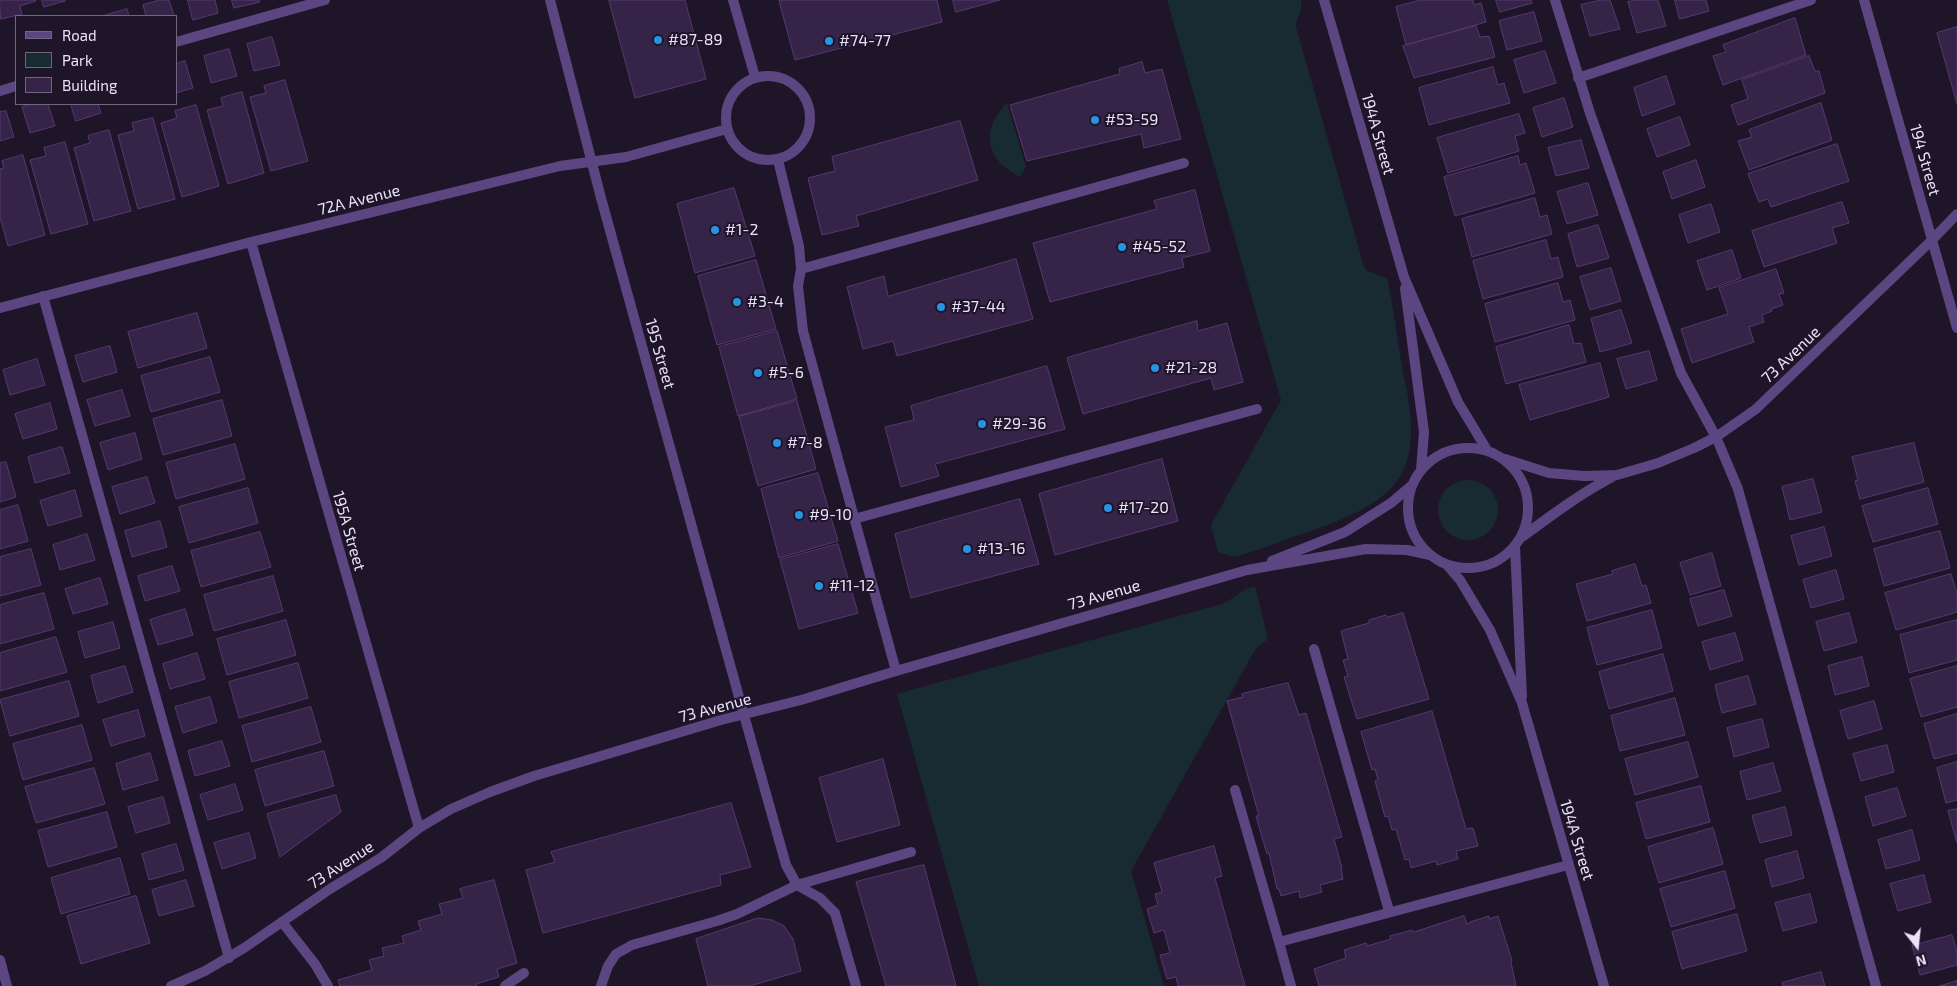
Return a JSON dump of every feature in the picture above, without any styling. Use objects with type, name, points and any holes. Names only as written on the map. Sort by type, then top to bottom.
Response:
[{"type":"street","points":[[178,41],[325,0]]},
{"type":"street","name":"195 Street","points":[[550,0],[601,198],[744,715],[786,864],[797,885]]},
{"type":"street","points":[[733,0],[755,77]]},
{"type":"street","name":"194A Street","points":[[1324,0],[1404,277],[1458,402],[1487,450]]},
{"type":"street","points":[[1555,0],[1578,78],[1681,373],[1716,437],[1738,489],[1876,986]]},
{"type":"street","points":[[1578,78],[1811,0]]},
{"type":"street","name":"194 Street","points":[[1864,0],[1957,328]]},
{"type":"street","points":[[768,75],[781,77],[793,84],[802,93],[810,111],[807,133],[800,144],[791,153],[778,160],[753,157],[741,151],[732,141],[727,129],[725,116],[730,98],[743,83],[755,77],[768,75]]},
{"type":"street","points":[[0,91],[15,86]]},
{"type":"street","name":"72A Avenue","points":[[0,308],[252,242],[560,166],[626,157],[727,129]]},
{"type":"street","points":[[778,160],[799,246],[801,268],[798,286],[803,331],[896,671]]},
{"type":"street","points":[[801,268],[1184,163]]},
{"type":"street","name":"73 Avenue","points":[[1522,537],[1588,490],[1618,475],[1658,463],[1694,448],[1716,437],[1756,409],[1957,214]]},
{"type":"street","name":"195A Street","points":[[252,242],[419,828]]},
{"type":"street","name":"194A Street","points":[[1404,277],[1424,432],[1420,470]]},
{"type":"street","points":[[43,296],[229,958]]},
{"type":"street","points":[[854,519],[1257,409]]},
{"type":"street","points":[[1469,447],[1487,450],[1505,460],[1517,472],[1526,487],[1529,504],[1528,521],[1522,537],[1515,547],[1501,560],[1484,567],[1465,569],[1447,565],[1430,555],[1417,541],[1410,524],[1408,505],[1411,486],[1420,470],[1434,458],[1451,450],[1469,447]]},
{"type":"street","name":"73 Avenue","points":[[1505,460],[1549,473],[1584,476],[1618,475]]},
{"type":"street","name":"73 Avenue","points":[[171,986],[229,958],[330,889],[382,857],[419,828],[466,802],[534,776],[721,720],[802,700],[1247,570],[1345,532],[1391,503],[1411,486]]},
{"type":"street","name":"194A Street","points":[[1515,547],[1522,703]]},
{"type":"street","name":"73 Avenue","points":[[1247,570],[1366,549],[1407,550],[1430,555]]},
{"type":"street","name":"194A Street","points":[[1447,565],[1460,580],[1490,630],[1522,703],[1604,986]]},
{"type":"street","points":[[1314,649],[1389,911]]},
{"type":"street","points":[[1235,790],[1291,986]]},
{"type":"street","points":[[601,986],[608,966],[616,954],[632,945],[737,914],[797,885],[911,852]]},
{"type":"street","points":[[1279,942],[1568,864]]},
{"type":"street","points":[[797,885],[820,898],[835,913],[856,986]]},
{"type":"street","points":[[282,922],[316,964],[328,986]]},
{"type":"street","points":[[0,960],[7,986]]},
{"type":"street","points":[[505,986],[524,973]]},
{"type":"green space","points":[[1167,0],[1301,0],[1296,27],[1364,267],[1367,271],[1387,278],[1410,414],[1411,441],[1409,454],[1397,480],[1386,493],[1373,503],[1341,520],[1235,557],[1218,552],[1211,525],[1281,400]]},
{"type":"green space","points":[[1007,103],[1026,167],[1019,177],[999,162],[990,144],[993,122]]},
{"type":"green space","points":[[1468,480],[1484,485],[1489,489],[1493,494],[1498,510],[1493,526],[1489,531],[1484,535],[1468,540],[1452,535],[1447,531],[1443,526],[1438,510],[1443,494],[1447,489],[1452,485]]},
{"type":"green space","points":[[1255,586],[1268,639],[1256,648],[1131,871],[1164,986],[979,986],[897,694],[1222,604]]},
{"type":"building","points":[[0,0],[36,1],[20,6],[22,14],[1,19]]},
{"type":"building","points":[[42,0],[65,0],[65,1],[44,7]]},
{"type":"building","points":[[160,0],[169,0],[174,15],[146,15],[143,5]]},
{"type":"building","points":[[188,0],[215,0],[218,13],[193,20]]},
{"type":"building","points":[[232,0],[259,0],[260,2],[234,8]]},
{"type":"building","name":"#87-89","points":[[685,0],[706,79],[635,98],[609,1]]},
{"type":"building","name":"#74-77","points":[[937,0],[942,22],[795,60],[779,1]]},
{"type":"building","points":[[953,0],[1000,0],[956,12]]},
{"type":"building","points":[[1421,0],[1473,0],[1474,5],[1481,3],[1486,22],[1406,45],[1396,7]]},
{"type":"building","points":[[1496,0],[1531,0],[1532,3],[1500,12]]},
{"type":"building","points":[[1601,0],[1610,0],[1620,29],[1590,36],[1581,5]]},
{"type":"building","points":[[1658,0],[1666,26],[1637,33],[1628,2]]},
{"type":"building","points":[[1675,0],[1706,0],[1709,11],[1680,19]]},
{"type":"building","points":[[127,9],[129,15],[106,15]]},
{"type":"building","points":[[1534,12],[1542,41],[1507,50],[1499,21]]},
{"type":"building","points":[[1795,18],[1806,55],[1723,85],[1713,56],[1726,52],[1723,45]]},
{"type":"building","points":[[1476,26],[1480,37],[1489,36],[1495,57],[1414,78],[1403,46]]},
{"type":"building","points":[[1957,27],[1957,104],[1937,33]]},
{"type":"building","points":[[272,37],[280,65],[254,71],[247,44]]},
{"type":"building","points":[[229,49],[237,76],[211,83],[204,56]]},
{"type":"building","points":[[1545,51],[1556,83],[1524,93],[1514,60]]},
{"type":"building","points":[[1809,56],[1815,71],[1819,71],[1825,93],[1738,125],[1731,105],[1748,99],[1742,80]]},
{"type":"building","points":[[185,61],[193,88],[178,92],[178,63]]},
{"type":"building","name":"#53-59","points":[[1142,62],[1145,73],[1162,69],[1181,139],[1144,148],[1141,134],[1027,161],[1010,105],[1120,74],[1119,69]]},
{"type":"building","points":[[1493,67],[1498,85],[1504,83],[1510,103],[1429,125],[1419,88]]},
{"type":"building","points":[[1666,76],[1675,104],[1642,116],[1634,88]]},
{"type":"building","points":[[285,80],[308,161],[271,171],[250,97],[266,93],[264,86]]},
{"type":"building","points":[[242,92],[264,173],[228,184],[207,110],[223,106],[221,98]]},
{"type":"building","points":[[1564,98],[1573,127],[1542,137],[1533,108]]},
{"type":"building","points":[[1821,103],[1832,140],[1749,170],[1738,141],[1752,137],[1749,130]]},
{"type":"building","points":[[48,105],[55,126],[30,133],[22,107]]},
{"type":"building","points":[[71,105],[98,105],[101,113],[76,121]]},
{"type":"building","points":[[196,105],[219,186],[182,197],[161,123],[177,118],[175,111]]},
{"type":"building","points":[[6,111],[14,137],[0,141],[0,112]]},
{"type":"building","points":[[1519,114],[1525,133],[1515,136],[1519,151],[1448,173],[1437,138]]},
{"type":"building","points":[[1680,117],[1690,145],[1657,157],[1647,129]]},
{"type":"building","points":[[153,118],[175,199],[138,209],[118,135],[134,131],[132,123]]},
{"type":"building","points":[[960,121],[978,180],[856,216],[859,226],[822,235],[808,178],[835,171],[832,157]]},
{"type":"building","points":[[109,130],[131,211],[94,221],[74,148],[90,143],[88,136]]},
{"type":"building","points":[[1581,140],[1589,168],[1556,176],[1548,148]]},
{"type":"building","points":[[65,142],[88,224],[51,234],[30,160],[46,156],[44,148]]},
{"type":"building","points":[[1837,144],[1849,181],[1771,207],[1768,199],[1759,202],[1748,174]]},
{"type":"building","points":[[23,155],[45,235],[8,246],[0,217],[0,169],[4,168],[2,161]]},
{"type":"building","points":[[1518,156],[1520,165],[1526,163],[1535,193],[1455,216],[1444,177]]},
{"type":"building","points":[[1696,160],[1705,187],[1672,199],[1663,172]]},
{"type":"building","points":[[1588,183],[1598,215],[1567,224],[1557,192]]},
{"type":"building","name":"#1-2","points":[[734,188],[755,256],[695,273],[677,204]]},
{"type":"building","name":"#45-52","points":[[1195,190],[1210,251],[1182,258],[1184,267],[1050,302],[1033,243],[1157,209],[1154,201]]},
{"type":"building","points":[[1535,198],[1540,217],[1547,215],[1552,234],[1472,257],[1462,219]]},
{"type":"building","points":[[1842,202],[1849,223],[1832,228],[1837,243],[1764,267],[1752,231]]},
{"type":"building","points":[[1711,204],[1720,232],[1688,243],[1679,215]]},
{"type":"building","points":[[1598,225],[1609,258],[1577,267],[1568,234]]},
{"type":"building","points":[[1546,240],[1551,259],[1558,257],[1563,277],[1483,299],[1473,261]]},
{"type":"building","points":[[1732,250],[1741,278],[1707,290],[1697,261]]},
{"type":"building","name":"#37-44","points":[[1016,259],[1033,319],[897,356],[893,341],[863,349],[847,287],[884,276],[888,296]]},
{"type":"building","name":"#3-4","points":[[756,260],[776,329],[717,345],[698,276]]},
{"type":"building","points":[[1611,268],[1621,301],[1590,310],[1580,277]]},
{"type":"building","points":[[1776,269],[1784,293],[1779,294],[1783,305],[1771,309],[1772,311],[1762,315],[1764,322],[1749,327],[1754,342],[1692,363],[1681,329],[1728,314],[1719,288]]},
{"type":"building","points":[[1558,283],[1563,302],[1570,300],[1575,320],[1495,342],[1485,304]]},
{"type":"building","points":[[1621,310],[1632,343],[1600,352],[1591,319]]},
{"type":"building","points":[[197,313],[207,348],[138,368],[128,332]]},
{"type":"building","name":"#21-28","points":[[1197,321],[1198,331],[1227,323],[1243,382],[1214,390],[1211,378],[1083,414],[1067,358]]},
{"type":"building","points":[[1569,325],[1574,344],[1581,343],[1586,362],[1506,384],[1496,347]]},
{"type":"building","name":"#5-6","points":[[777,331],[797,399],[738,416],[719,347]]},
{"type":"building","points":[[110,346],[117,372],[83,382],[75,356]]},
{"type":"building","points":[[1649,351],[1657,380],[1626,389],[1617,359]]},
{"type":"building","points":[[210,357],[220,392],[151,412],[141,376]]},
{"type":"building","points":[[37,359],[45,385],[10,395],[3,370]]},
{"type":"building","points":[[1600,363],[1609,397],[1530,420],[1519,385]]},
{"type":"building","name":"#29-36","points":[[1047,366],[1065,429],[935,464],[939,476],[901,487],[885,427],[914,420],[911,406]]},
{"type":"building","points":[[122,390],[130,416],[95,426],[87,400]]},
{"type":"building","points":[[222,400],[232,436],[163,455],[153,419]]},
{"type":"building","name":"#7-8","points":[[797,401],[816,469],[758,486],[739,417]]},
{"type":"building","points":[[50,403],[57,429],[23,439],[15,414]]},
{"type":"building","points":[[135,433],[142,459],[108,470],[100,443]]},
{"type":"building","points":[[1914,443],[1924,482],[1860,499],[1855,481],[1858,480],[1852,457]]},
{"type":"building","points":[[235,444],[245,479],[176,499],[166,463]]},
{"type":"building","points":[[62,447],[70,473],[35,483],[28,457]]},
{"type":"building","name":"#17-20","points":[[1162,459],[1178,521],[1055,555],[1039,494]]},
{"type":"building","points":[[6,462],[16,497],[0,502],[0,463]]},
{"type":"building","name":"#9-10","points":[[818,473],[838,541],[779,558],[761,489]]},
{"type":"building","points":[[147,477],[155,503],[120,514],[112,487]]},
{"type":"building","points":[[1813,479],[1822,512],[1790,520],[1782,487]]},
{"type":"building","points":[[248,488],[258,523],[189,543],[179,507]]},
{"type":"building","points":[[1928,488],[1938,524],[1873,542],[1862,506]]},
{"type":"building","points":[[75,490],[82,516],[48,526],[40,501]]},
{"type":"building","name":"#13-16","points":[[1020,499],[1039,564],[911,598],[895,534]]},
{"type":"building","points":[[18,505],[28,541],[0,549],[0,510]]},
{"type":"building","points":[[160,521],[167,547],[132,557],[125,531]]},
{"type":"building","points":[[1824,527],[1832,556],[1799,565],[1791,536]]},
{"type":"building","points":[[1940,531],[1950,568],[1884,586],[1874,549]]},
{"type":"building","points":[[260,532],[271,567],[201,587],[191,551]]},
{"type":"building","points":[[87,534],[95,560],[60,570],[53,545]]},
{"type":"building","name":"#11-12","points":[[838,544],[858,613],[799,629],[780,560]]},
{"type":"building","points":[[31,549],[41,585],[0,596],[0,557]]},
{"type":"building","points":[[1712,553],[1721,586],[1690,595],[1680,563]]},
{"type":"building","points":[[1635,564],[1642,586],[1646,585],[1651,603],[1587,621],[1576,584],[1613,574],[1612,571]]},
{"type":"building","points":[[172,566],[180,591],[145,601],[138,576]]},
{"type":"building","points":[[1836,570],[1844,599],[1811,608],[1803,580]]},
{"type":"building","points":[[1951,574],[1957,594],[1957,612],[1896,630],[1885,593]]},
{"type":"building","points":[[273,576],[283,611],[214,631],[204,595]]},
{"type":"building","points":[[100,578],[108,604],[73,614],[65,589]]},
{"type":"building","points":[[1724,590],[1732,616],[1698,626],[1690,599]]},
{"type":"building","points":[[44,593],[54,629],[0,644],[0,605]]},
{"type":"building","points":[[185,609],[193,635],[158,645],[150,620]]},
{"type":"building","points":[[1652,610],[1662,648],[1597,665],[1587,628]]},
{"type":"building","points":[[1403,613],[1429,699],[1357,719],[1344,677],[1348,676],[1343,660],[1348,659],[1341,631],[1369,623],[1369,620],[1386,615],[1387,617]]},
{"type":"building","points":[[1849,613],[1857,642],[1824,651],[1816,622]]},
{"type":"building","points":[[286,620],[296,655],[227,675],[217,639]]},
{"type":"building","points":[[1957,620],[1957,660],[1909,673],[1900,635]]},
{"type":"building","points":[[113,622],[120,648],[85,658],[78,632]]},
{"type":"building","points":[[1735,633],[1743,660],[1710,670],[1702,642]]},
{"type":"building","points":[[56,637],[67,672],[0,691],[0,653]]},
{"type":"building","points":[[197,653],[205,679],[170,689],[163,664]]},
{"type":"building","points":[[1663,654],[1673,691],[1609,709],[1599,672]]},
{"type":"building","points":[[1862,657],[1869,686],[1835,695],[1828,666]]},
{"type":"building","points":[[298,663],[308,698],[239,718],[229,682]]},
{"type":"building","points":[[125,666],[133,692],[98,703],[91,676]]},
{"type":"building","points":[[1957,666],[1957,707],[1921,717],[1910,679]]},
{"type":"building","points":[[1748,676],[1756,704],[1722,713],[1715,685]]},
{"type":"building","points":[[69,681],[79,716],[10,736],[0,700]]},
{"type":"building","points":[[1288,683],[1299,715],[1306,713],[1342,837],[1334,839],[1343,879],[1320,885],[1322,892],[1300,898],[1299,891],[1281,896],[1279,889],[1277,889],[1269,853],[1267,854],[1256,816],[1259,816],[1227,701],[1243,697],[1242,694]]},
{"type":"building","points":[[210,697],[217,722],[183,733],[175,707]]},
{"type":"building","points":[[1675,698],[1685,735],[1620,751],[1611,716]]},
{"type":"building","points":[[1874,701],[1882,729],[1848,739],[1840,711]]},
{"type":"building","points":[[311,707],[321,742],[252,762],[242,726]]},
{"type":"building","points":[[138,710],[145,736],[111,746],[103,720]]},
{"type":"building","points":[[1432,711],[1466,829],[1473,828],[1478,846],[1456,851],[1458,859],[1437,865],[1436,861],[1411,868],[1409,859],[1405,860],[1396,829],[1392,830],[1388,816],[1385,817],[1375,781],[1378,780],[1375,769],[1372,770],[1361,732]]},
{"type":"building","points":[[1957,714],[1957,753],[1934,759],[1924,724]]},
{"type":"building","points":[[1762,719],[1769,747],[1734,757],[1727,728]]},
{"type":"building","points":[[82,725],[92,760],[23,780],[13,744]]},
{"type":"building","points":[[222,741],[230,766],[195,776],[188,751]]},
{"type":"building","points":[[1688,742],[1698,777],[1635,795],[1625,759]]},
{"type":"building","points":[[1887,745],[1894,772],[1861,781],[1853,754]]},
{"type":"building","points":[[324,751],[334,786],[265,806],[255,770]]},
{"type":"building","points":[[150,753],[158,780],[123,790],[116,764]]},
{"type":"building","points":[[883,759],[900,825],[837,842],[819,778]]},
{"type":"building","points":[[1957,762],[1957,800],[1946,803],[1937,768]]},
{"type":"building","points":[[1773,763],[1781,791],[1747,800],[1740,772]]},
{"type":"building","points":[[94,768],[105,804],[36,823],[25,787]]},
{"type":"building","points":[[235,784],[243,810],[208,820],[200,795]]},
{"type":"building","points":[[1701,786],[1710,822],[1646,839],[1636,803]]},
{"type":"building","points":[[1897,788],[1906,816],[1873,826],[1865,797]]},
{"type":"building","points":[[336,795],[341,812],[280,857],[267,814]]},
{"type":"building","points":[[163,797],[170,823],[136,833],[128,807]]},
{"type":"building","points":[[731,803],[751,867],[720,875],[721,885],[543,933],[526,870],[555,862],[551,852]]},
{"type":"building","points":[[1785,807],[1792,835],[1760,843],[1752,816]]},
{"type":"building","points":[[1957,809],[1957,843],[1948,811]]},
{"type":"building","points":[[107,812],[117,847],[48,867],[38,831]]},
{"type":"building","points":[[1713,828],[1723,864],[1659,883],[1648,847]]},
{"type":"building","points":[[1912,830],[1920,860],[1886,869],[1878,840]]},
{"type":"building","points":[[249,833],[256,858],[222,869],[214,843]]},
{"type":"building","points":[[176,844],[184,870],[149,880],[142,854]]},
{"type":"building","points":[[1214,846],[1222,876],[1215,878],[1245,986],[1178,986],[1176,977],[1167,979],[1160,955],[1170,953],[1164,930],[1154,933],[1147,909],[1158,905],[1155,894],[1162,892],[1154,863]]},
{"type":"building","points":[[1797,851],[1804,878],[1772,887],[1765,860]]},
{"type":"building","points":[[120,858],[130,894],[61,914],[51,878]]},
{"type":"building","points":[[924,865],[956,986],[886,986],[856,882]]},
{"type":"building","points":[[1725,871],[1735,908],[1671,927],[1660,889]]},
{"type":"building","points":[[1924,875],[1931,902],[1898,911],[1890,884]]},
{"type":"building","points":[[186,880],[194,906],[159,916],[152,890]]},
{"type":"building","points":[[494,880],[517,963],[497,969],[499,977],[476,984],[477,986],[340,986],[338,980],[372,970],[369,960],[384,956],[382,948],[404,943],[402,936],[421,930],[418,921],[442,914],[439,904],[463,898],[460,889]]},
{"type":"building","points":[[1810,894],[1817,922],[1783,931],[1775,903]]},
{"type":"building","points":[[136,896],[150,943],[81,964],[67,916]]},
{"type":"building","points":[[1737,914],[1747,951],[1682,969],[1672,932]]},
{"type":"building","points":[[1464,916],[1467,924],[1489,916],[1489,919],[1498,916],[1512,961],[1516,986],[1319,986],[1314,969],[1346,958],[1344,950],[1366,943],[1367,946],[1391,939],[1390,936],[1412,930],[1413,932]]},
{"type":"building","points":[[758,918],[772,920],[784,926],[793,939],[801,971],[750,986],[708,986],[696,939]]},
{"type":"building","points":[[1952,935],[1957,952],[1957,965],[1920,975],[1912,946]]},
{"type":"building","points":[[1821,972],[1825,986],[1783,986],[1782,983]]},
{"type":"building","points":[[1957,981],[1957,986],[1940,986]]},
{"type":"place","name":"#87-89","points":[[658,40]]},
{"type":"place","name":"#74-77","points":[[829,41]]},
{"type":"place","name":"#53-59","points":[[1095,120]]},
{"type":"place","name":"#1-2","points":[[715,230]]},
{"type":"place","name":"#45-52","points":[[1122,247]]},
{"type":"place","name":"#3-4","points":[[737,302]]},
{"type":"place","name":"#37-44","points":[[941,307]]},
{"type":"place","name":"#21-28","points":[[1155,368]]},
{"type":"place","name":"#5-6","points":[[758,373]]},
{"type":"place","name":"#29-36","points":[[982,424]]},
{"type":"place","name":"#7-8","points":[[777,443]]},
{"type":"place","name":"#17-20","points":[[1108,508]]},
{"type":"place","name":"#9-10","points":[[799,515]]},
{"type":"place","name":"#13-16","points":[[967,549]]},
{"type":"place","name":"#11-12","points":[[819,586]]}]
